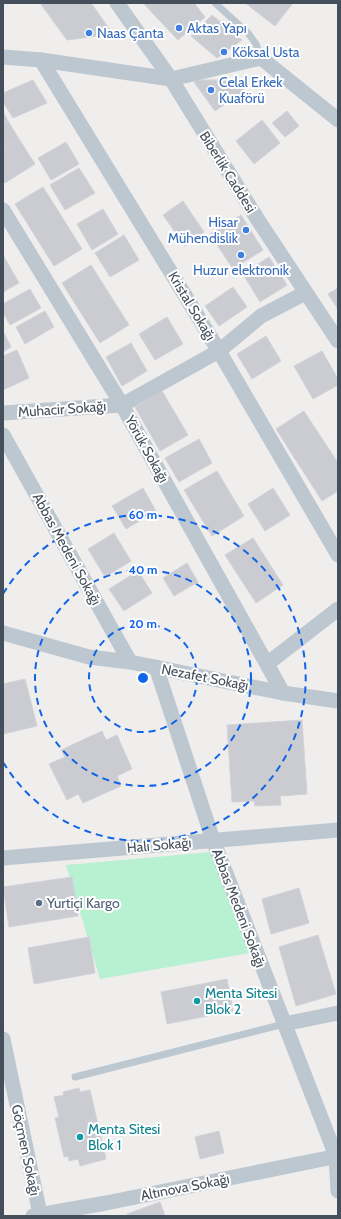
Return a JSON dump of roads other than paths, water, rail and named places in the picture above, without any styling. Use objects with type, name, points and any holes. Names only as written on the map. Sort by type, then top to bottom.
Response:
[{"type":"street","name":"Biberlik Caddesi","points":[[117,3],[171,79],[305,293],[338,341]]},
{"type":"street","points":[[3,57],[41,60],[171,79],[261,58],[338,120]]},
{"type":"street","name":"Kristal Sokağı","points":[[41,60],[219,351],[338,555]]},
{"type":"street","name":"Yörük Sokağı","points":[[3,210],[122,405],[283,693]]},
{"type":"street","name":"Muhacir Sokağı","points":[[3,413],[122,405],[219,351],[261,316],[305,293]]},
{"type":"street","name":"Abbas Medeni Sokağı","points":[[3,435],[130,662]]},
{"type":"street","points":[[267,664],[338,609]]},
{"type":"street","name":"Nezafet Sokağı","points":[[3,633],[89,657],[130,662],[283,693],[338,701]]},
{"type":"street","name":"Abbas Medeni Sokağı","points":[[156,668],[213,840],[337,1156],[338,1191]]},
{"type":"street","name":"Halı Sokağı","points":[[3,858],[338,830]]},
{"type":"street","points":[[284,1024],[338,1013]]},
{"type":"street","name":"Göçmen Sokağı","points":[[3,1039],[36,1215]]},
{"type":"street","name":"Altınova Sokağı","points":[[36,1215],[337,1156]]},
{"type":"lane","points":[[215,3],[248,33],[256,44],[261,58]]},
{"type":"lane","points":[[75,1077],[284,1024]]},
{"type":"place","name":"Aktas Yapı","points":[[179,28]]},
{"type":"place","name":"Naas Çanta","points":[[89,33]]},
{"type":"place","name":"Köksal Usta","points":[[224,52]]},
{"type":"place","name":"Celal Erkek Kuaförü","points":[[211,90]]},
{"type":"place","name":"Hisar Mühendislik","points":[[246,230]]},
{"type":"place","name":"Huzur elektronik","points":[[241,255]]},
{"type":"place","name":"Yurtiçi Kargo","points":[[39,903]]},
{"type":"place","name":"Menta Sitesi Blok 2","points":[[197,1001]]},
{"type":"place","name":"Menta Sitesi Blok 1","points":[[80,1137]]}]
